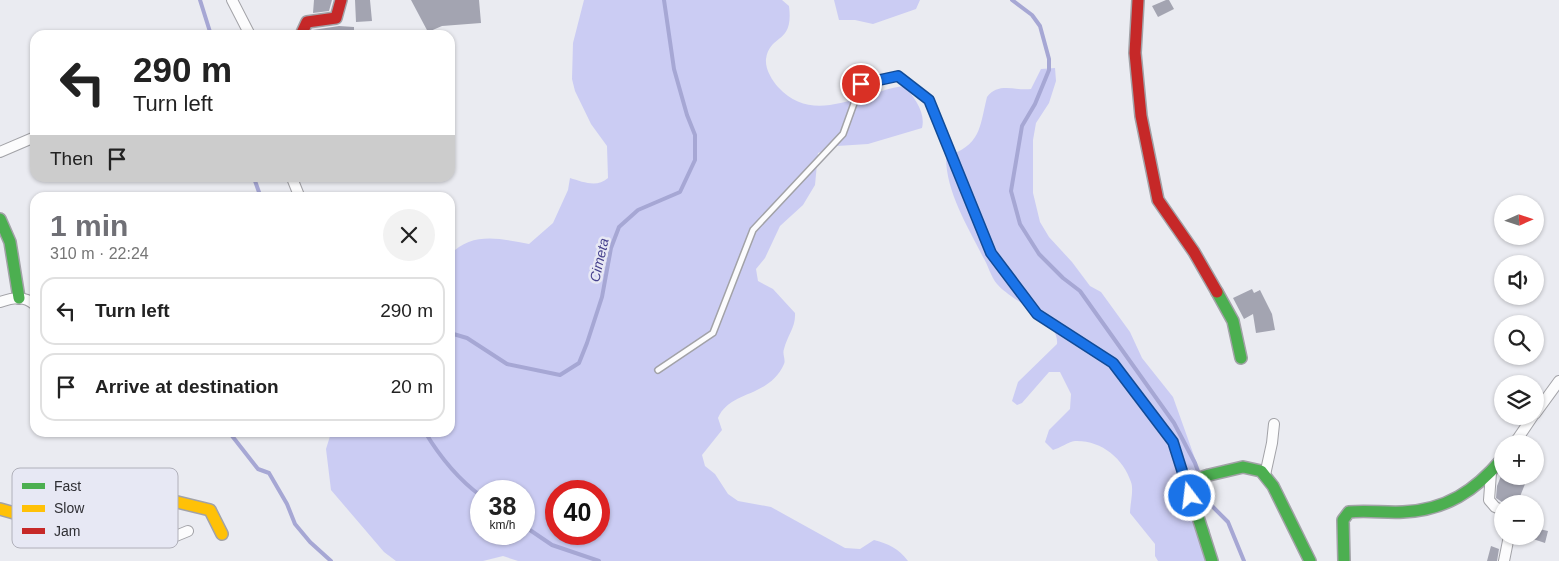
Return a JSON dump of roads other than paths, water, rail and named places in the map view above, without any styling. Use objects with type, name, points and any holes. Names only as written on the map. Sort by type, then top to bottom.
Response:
[{"type":"street","points":[[232,0],[247,30]]},
{"type":"street","points":[[303,30],[307,22],[336,18],[341,0]]},
{"type":"street","points":[[1138,0],[1135,53],[1141,116],[1158,200],[1194,252],[1233,321],[1241,358]]},
{"type":"street","points":[[0,152],[30,139]]},
{"type":"street","points":[[0,219],[10,242],[19,298]]},
{"type":"street","points":[[0,302],[19,298],[30,301]]},
{"type":"street","points":[[1544,401],[1559,381]]},
{"type":"street","points":[[1265,475],[1274,424]]},
{"type":"street","points":[[1212,561],[1189,490],[1197,479],[1243,467],[1256,469],[1265,475],[1273,486],[1310,561]]},
{"type":"street","points":[[1344,561],[1343,520],[1349,512],[1361,510],[1404,512],[1436,508],[1475,489],[1494,469]]},
{"type":"street","points":[[1491,473],[1489,500],[1494,505]]},
{"type":"street","points":[[178,502],[210,510],[222,534]]},
{"type":"street","points":[[0,509],[12,513]]},
{"type":"street","points":[[178,535],[188,531]]},
{"type":"street","points":[[1504,561],[1507,545]]},
{"type":"lane","points":[[658,370],[713,333],[753,230],[843,134],[861,84],[898,76],[929,100],[991,253],[1037,314],[1113,363],[1173,442],[1189,490]]},
{"type":"waterway","points":[[200,0],[209,30]]},
{"type":"waterway","name":"Cimeta","points":[[455,334],[467,338],[507,364],[560,375],[579,363],[602,297],[611,248],[619,227],[638,210],[680,192],[695,160],[695,135],[687,115],[674,69],[664,0]]},
{"type":"waterway","points":[[1012,0],[1032,15],[1040,26],[1049,59],[1049,70],[1035,104],[1022,126],[1011,191],[1020,224],[1039,254],[1063,278],[1080,291],[1174,423],[1195,463],[1210,504],[1228,522],[1244,561]]},
{"type":"waterway","points":[[255,182],[259,192]]},
{"type":"waterway","points":[[233,437],[258,469],[269,473],[287,504],[295,524],[310,542],[331,561]]},
{"type":"waterway","name":"Cimeta","points":[[428,437],[450,467],[470,486]]},
{"type":"waterway","name":"Cimeta","points":[[535,533],[552,545],[599,561]]}]
